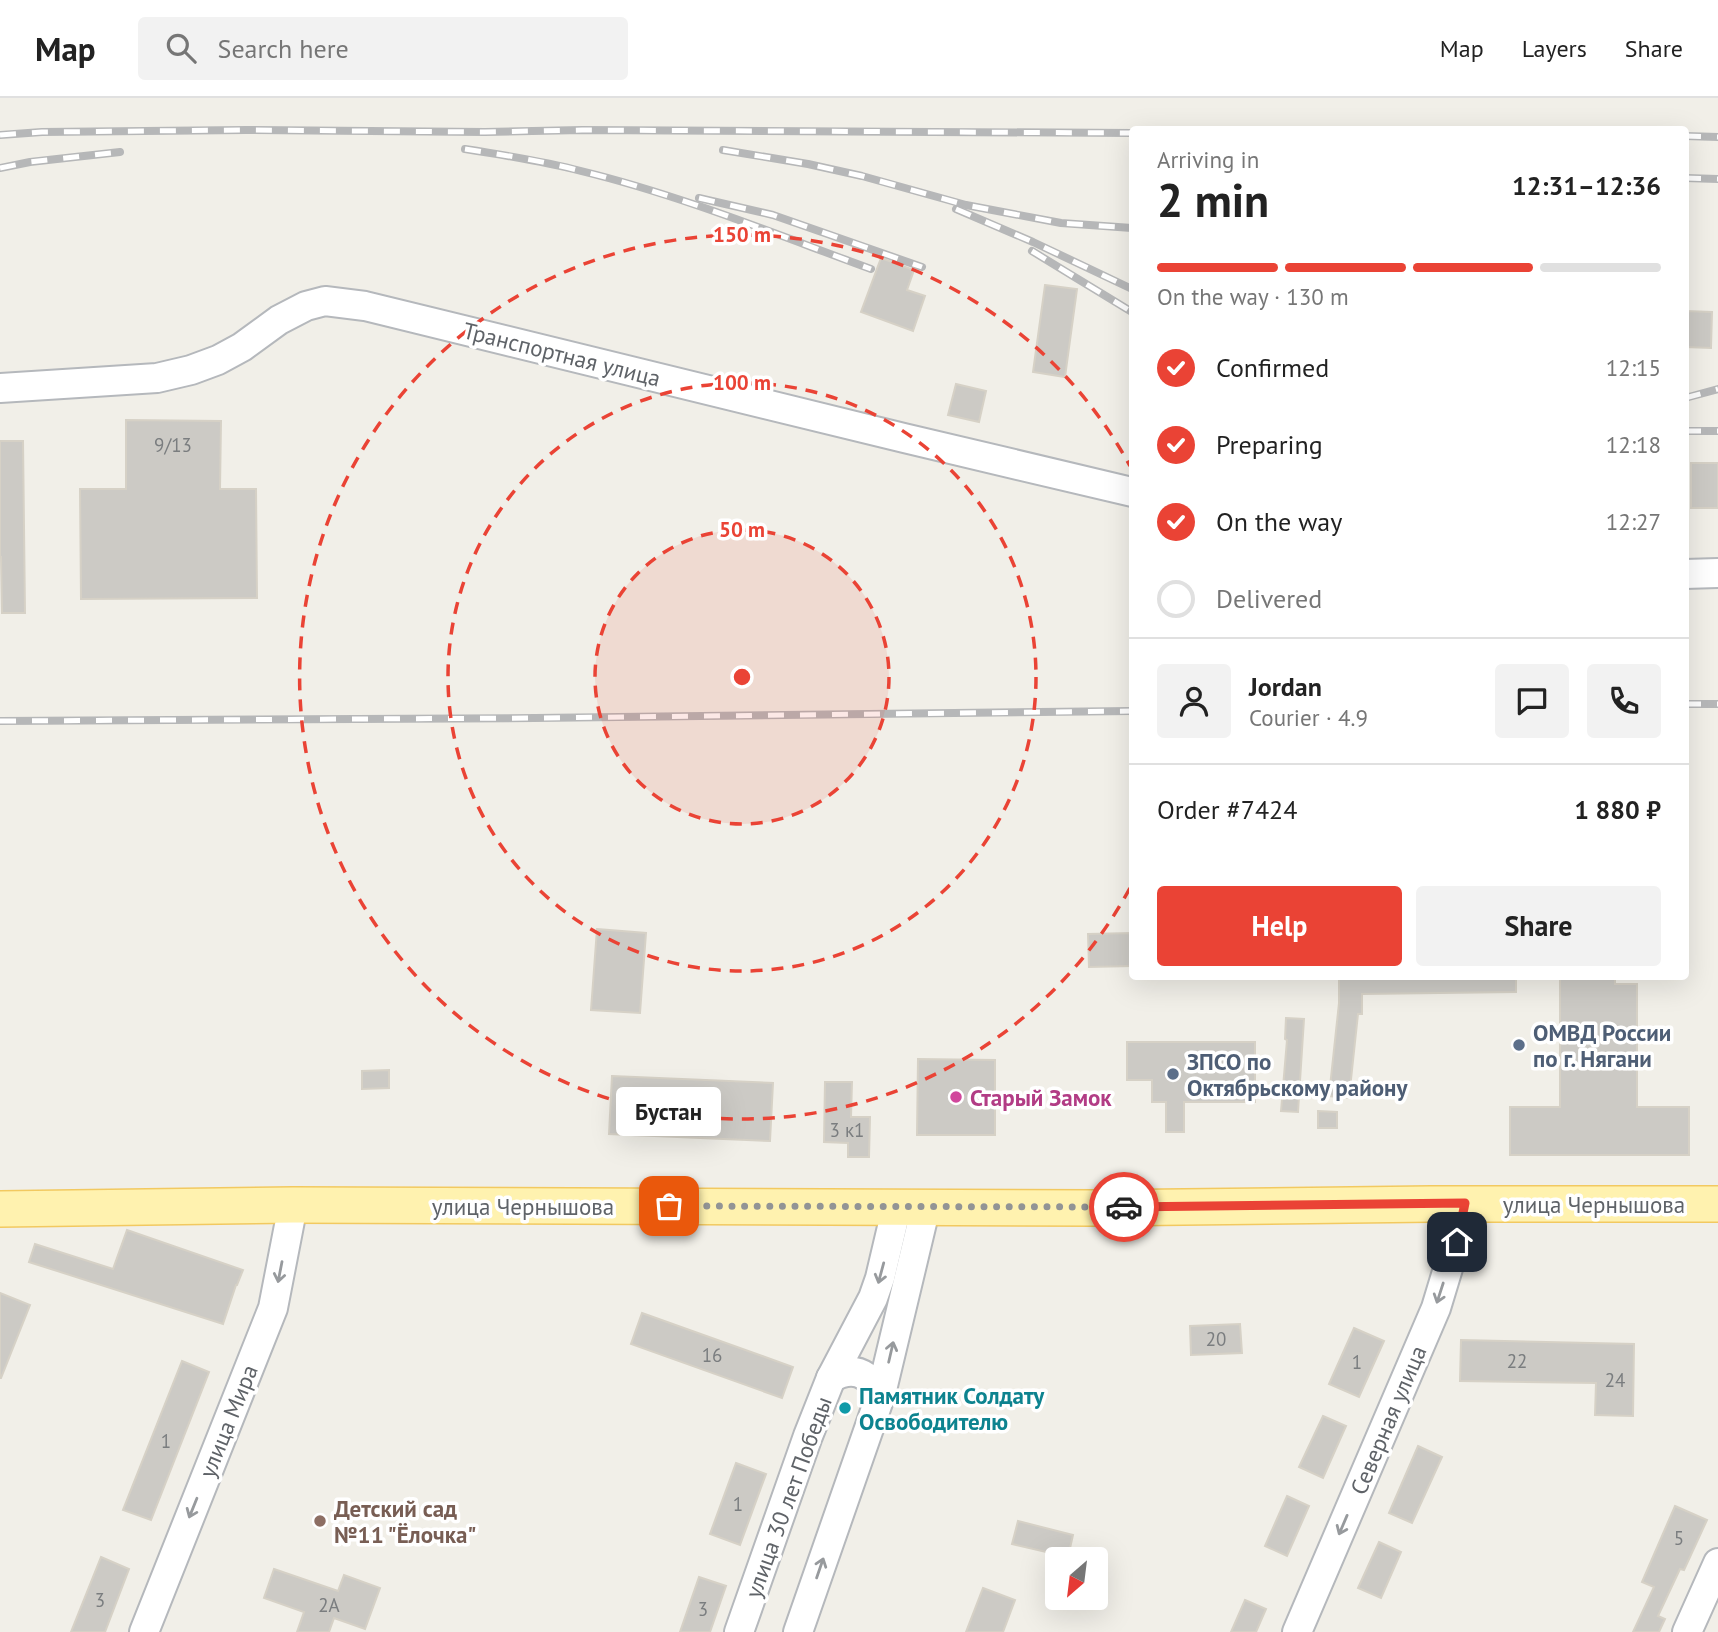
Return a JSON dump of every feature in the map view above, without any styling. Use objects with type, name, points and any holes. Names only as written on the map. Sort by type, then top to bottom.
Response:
[{"type":"main road","name":"улица Чернышова","points":[[0,1209],[293,1205],[1110,1208],[1465,1203],[1718,1204]]},
{"type":"street","name":"Транспортная улица","points":[[0,388],[157,379],[218,360],[279,320],[306,306],[324,301],[340,302],[1129,491]]},
{"type":"street","points":[[1689,574],[1718,573]]},
{"type":"street","name":"Северная улица","points":[[1297,1632],[1436,1308],[1457,1242],[1465,1203]]},
{"type":"street","name":"улица Мира","points":[[144,1632],[273,1308],[293,1205]]},
{"type":"street","points":[[798,1632],[881,1395],[911,1206]]},
{"type":"street","name":"улица 30 лет Победы","points":[[739,1632],[831,1378],[873,1298],[911,1206]]},
{"type":"street","points":[[831,1378],[843,1372],[859,1373],[874,1382],[881,1395]]},
{"type":"street","points":[[1687,1632],[1718,1563]]},
{"type":"building","points":[[881,258],[914,270],[907,290],[925,296],[913,331],[861,312]]},
{"type":"building","points":[[1045,285],[1077,289],[1065,377],[1033,372]]},
{"type":"building","points":[[1689,311],[1712,312],[1711,348],[1689,347]]},
{"type":"building","points":[[956,384],[986,391],[979,422],[948,415]]},
{"type":"building","points":[[126,420],[221,421],[220,489],[256,489],[257,598],[81,599],[80,489],[126,489]]},
{"type":"building","points":[[0,441],[23,441],[25,613],[2,613]]},
{"type":"building","points":[[1691,463],[1718,463],[1718,508],[1691,508]]},
{"type":"building","points":[[597,929],[646,933],[640,1013],[591,1010]]},
{"type":"building","points":[[1129,933],[1129,966],[1089,967],[1088,934]]},
{"type":"building","points":[[1339,980],[1516,980],[1516,992],[1362,994],[1362,1014],[1358,1014],[1349,1098],[1329,1096]]},
{"type":"building","points":[[1560,980],[1615,980],[1615,984],[1637,984],[1637,1107],[1689,1107],[1689,1155],[1510,1155],[1510,1107],[1560,1107]]},
{"type":"building","points":[[1286,1018],[1304,1019],[1298,1112],[1281,1111],[1287,1040]]},
{"type":"building","points":[[1127,1042],[1255,1042],[1255,1102],[1184,1102],[1184,1132],[1166,1132],[1166,1102],[1152,1102],[1152,1080],[1127,1080]]},
{"type":"building","name":"Старый Замок","points":[[918,1059],[995,1060],[995,1135],[917,1135]]},
{"type":"building","points":[[389,1070],[389,1088],[362,1089],[362,1071]]},
{"type":"building","points":[[612,1076],[773,1083],[770,1141],[609,1134]]},
{"type":"building","points":[[825,1082],[852,1082],[851,1117],[870,1117],[869,1157],[848,1157],[848,1143],[824,1142]]},
{"type":"building","points":[[1318,1111],[1337,1112],[1337,1128],[1318,1128]]},
{"type":"building","points":[[127,1230],[243,1270],[223,1324],[29,1262],[35,1244],[113,1269]]},
{"type":"building","points":[[0,1293],[30,1305],[1,1378],[0,1378]]},
{"type":"building","points":[[642,1313],[793,1367],[782,1398],[631,1344]]},
{"type":"building","points":[[1240,1324],[1242,1353],[1191,1355],[1190,1326]]},
{"type":"building","points":[[1354,1328],[1384,1341],[1359,1397],[1329,1384]]},
{"type":"building","points":[[1461,1340],[1634,1344],[1633,1416],[1595,1415],[1596,1383],[1460,1381]]},
{"type":"building","points":[[182,1361],[209,1372],[151,1520],[123,1510]]},
{"type":"building","points":[[1323,1416],[1346,1426],[1323,1478],[1299,1467]]},
{"type":"building","points":[[1418,1446],[1442,1457],[1412,1523],[1389,1513]]},
{"type":"building","points":[[736,1463],[766,1474],[740,1545],[710,1534]]},
{"type":"building","points":[[1287,1496],[1309,1506],[1287,1556],[1265,1546]]},
{"type":"building","points":[[1675,1506],[1707,1520],[1684,1570],[1680,1569],[1658,1616],[1665,1619],[1659,1632],[1633,1632],[1654,1587],[1642,1582]]},
{"type":"building","points":[[1018,1521],[1073,1535],[1070,1547],[1045,1547],[1045,1552],[1012,1544]]},
{"type":"building","points":[[1379,1542],[1401,1552],[1381,1598],[1358,1588]]},
{"type":"building","points":[[101,1557],[129,1569],[105,1632],[71,1632]]},
{"type":"building","points":[[274,1569],[338,1591],[344,1575],[380,1588],[365,1629],[334,1618],[329,1632],[297,1632],[304,1612],[264,1598]]},
{"type":"building","points":[[699,1577],[726,1586],[710,1632],[680,1632]]},
{"type":"building","points":[[983,1588],[1015,1600],[1003,1632],[966,1632]]},
{"type":"building","points":[[1245,1600],[1266,1609],[1256,1632],[1231,1632]]},
{"type":"railway","points":[[0,135],[42,132],[246,130],[1129,133]]},
{"type":"railway","points":[[1689,136],[1718,137]]},
{"type":"railway","points":[[465,149],[552,164],[618,181],[727,216],[871,269]]},
{"type":"railway","points":[[723,150],[862,176],[966,205],[1061,223],[1129,228]]},
{"type":"railway","points":[[0,168],[120,152]]},
{"type":"railway","points":[[1689,178],[1718,179]]},
{"type":"railway","points":[[699,198],[773,215],[922,267]]},
{"type":"railway","points":[[956,209],[1129,288]]},
{"type":"railway","points":[[1032,251],[1129,310]]},
{"type":"railway","points":[[1689,397],[1718,389]]},
{"type":"railway","points":[[1689,431],[1718,431]]},
{"type":"railway","points":[[1689,704],[1718,704]]},
{"type":"railway","points":[[0,721],[1129,711]]},
{"type":"way so far","points":[[669,1206],[1124,1207]]},
{"type":"place","name":"ОМВД России по г. Нягани","points":[[1519,1045]]},
{"type":"place","name":"ЗПСО по Октябрьскому району","points":[[1173,1074]]},
{"type":"place","name":"Старый Замок","points":[[956,1097]]},
{"type":"place","name":"Бустан","points":[[669,1206]]},
{"type":"place","name":"Памятник Солдату Освободителю","points":[[845,1408]]},
{"type":"place","name":"Детский сад №11 \"Ёлочка\"","points":[[320,1521]]},
{"type":"route","points":[[1124,1207],[1465,1203],[1457,1242]]}]
